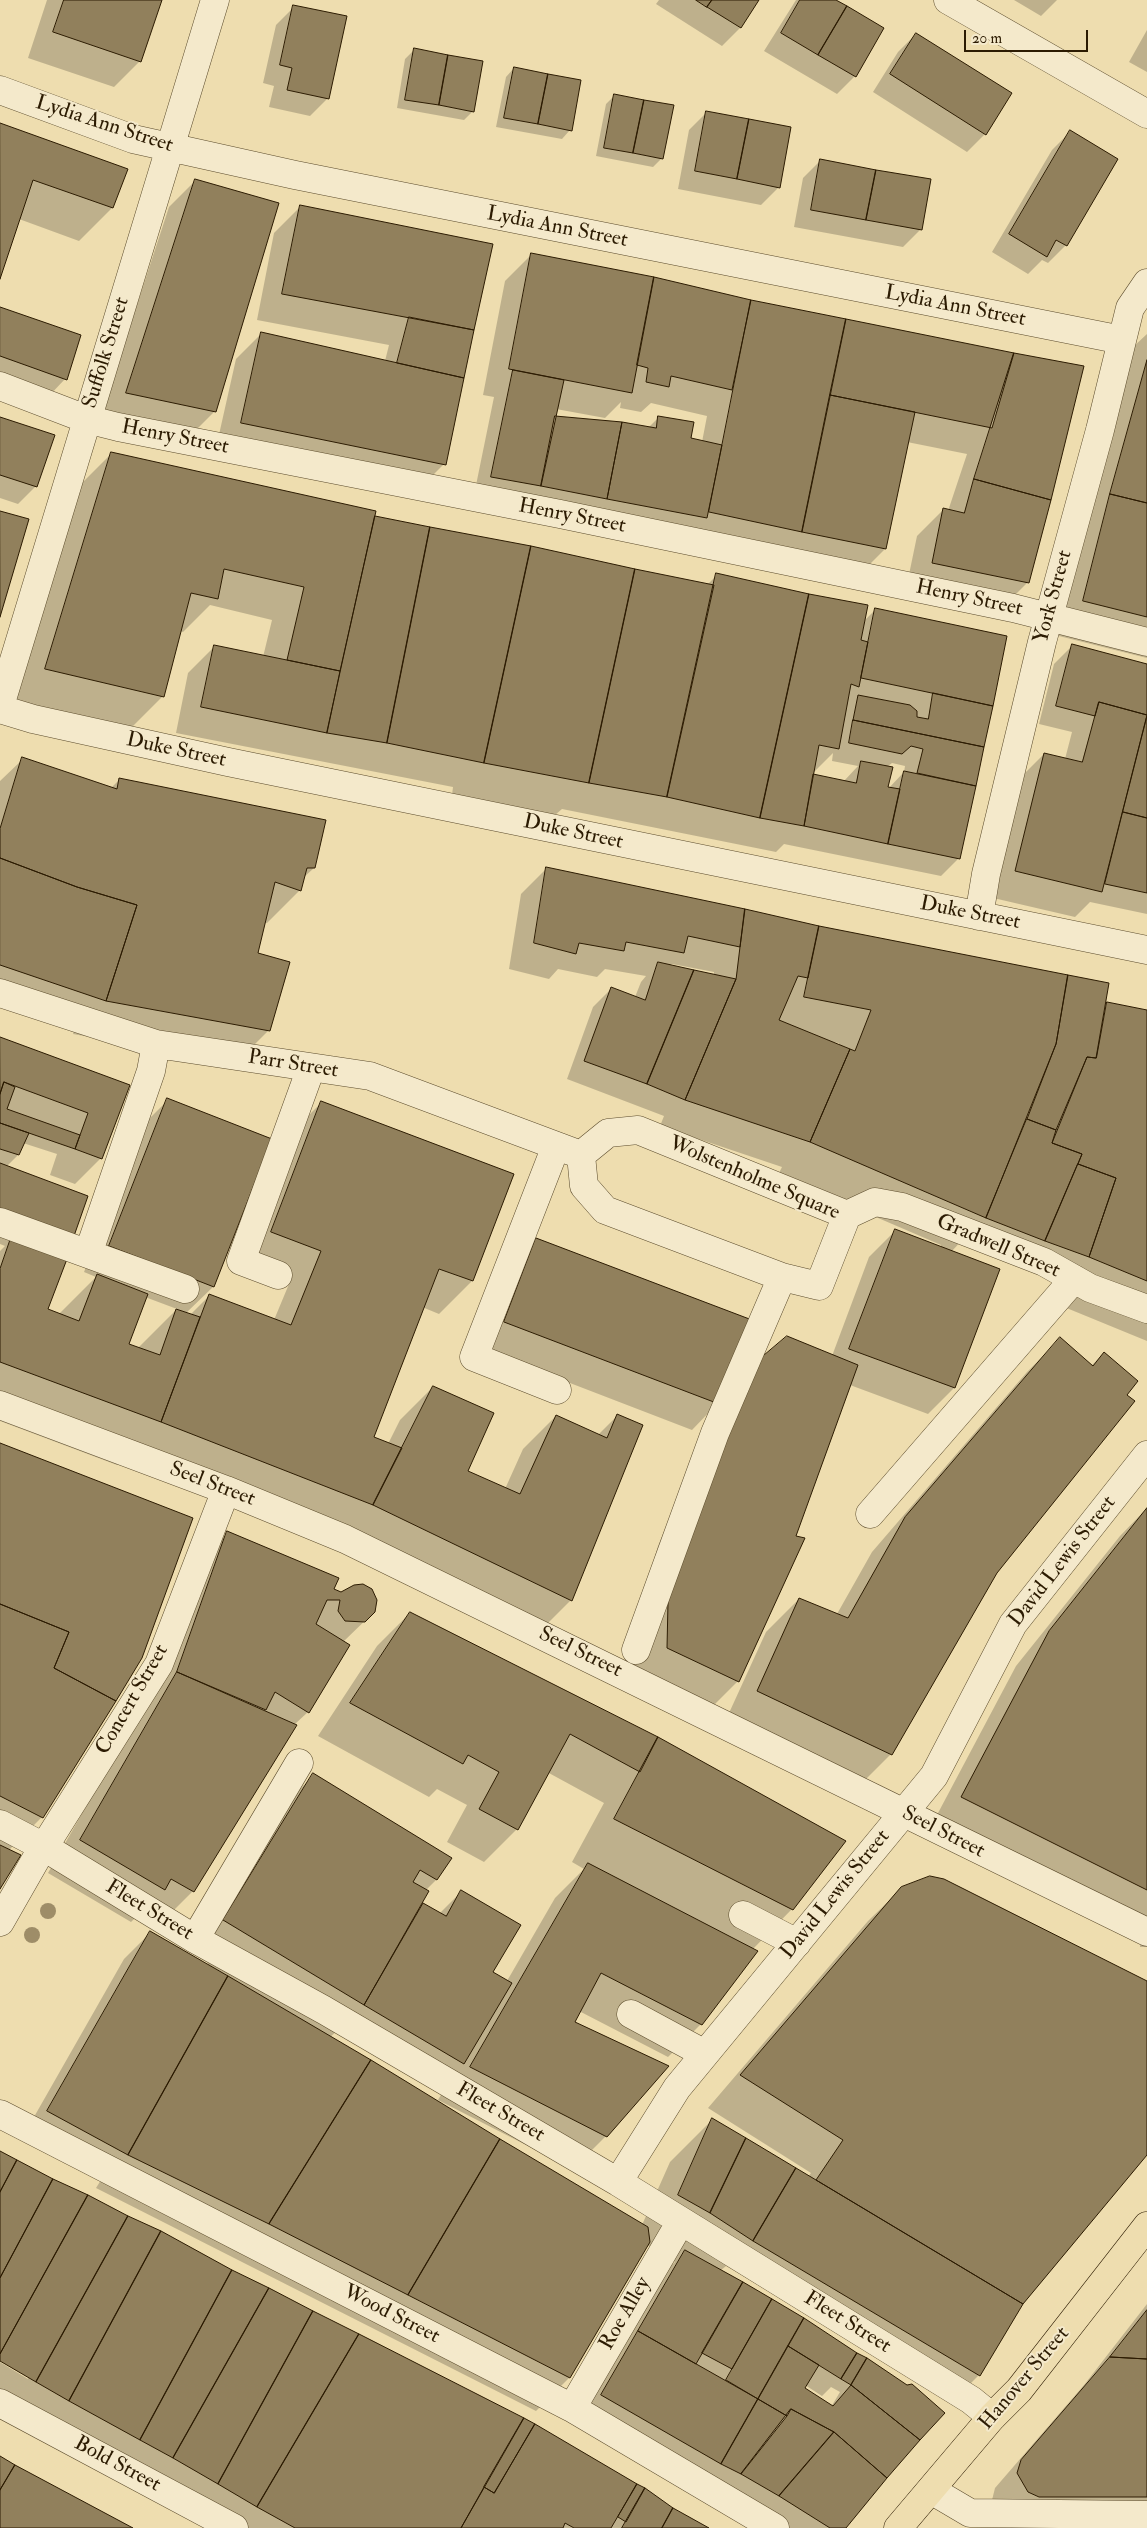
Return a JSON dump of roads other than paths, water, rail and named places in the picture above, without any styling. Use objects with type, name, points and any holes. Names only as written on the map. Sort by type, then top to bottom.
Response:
[{"type":"main road","name":"Hanover Street","points":[[898,2528],[992,2417],[1019,2390],[1147,2226]]},
{"type":"street","name":"Suffolk Street","points":[[0,708],[86,419],[215,0]]},
{"type":"street","points":[[948,0],[1147,114]]},
{"type":"street","name":"Lydia Ann Street","points":[[0,90],[133,139],[409,198],[1122,340]]},
{"type":"street","name":"York Street","points":[[979,916],[986,874],[1049,616],[1100,430],[1130,308],[1147,283]]},
{"type":"street","name":"Henry Street","points":[[0,386],[86,419],[118,427],[570,516],[1049,616],[1147,642]]},
{"type":"street","name":"Duke Street","points":[[0,708],[33,719],[228,762],[1147,950]]},
{"type":"street","name":"Parr Street","points":[[0,993],[156,1044],[370,1076],[568,1151]]},
{"type":"street","points":[[88,1254],[151,1070],[156,1044]]},
{"type":"street","points":[[278,1275],[241,1261],[311,1068]]},
{"type":"street","name":"Wolstenholme Square","points":[[638,1130],[847,1215],[819,1286],[782,1277],[605,1210],[584,1186],[568,1151],[608,1133],[638,1130]]},
{"type":"street","points":[[557,1390],[474,1357],[568,1151]]},
{"type":"street","name":"Gradwell Street","points":[[847,1215],[875,1202],[902,1207],[1044,1262],[1090,1288],[1147,1309]]},
{"type":"street","points":[[0,1222],[185,1289]]},
{"type":"street","points":[[636,1650],[715,1433],[782,1277]]},
{"type":"street","points":[[870,1514],[1074,1279]]},
{"type":"street","name":"Seel Street","points":[[0,1405],[226,1490],[345,1539],[624,1674],[857,1792],[906,1812],[995,1859],[1147,1932]]},
{"type":"street","name":"David Lewis Street","points":[[618,2182],[677,2088],[934,1776],[1013,1624],[1147,1455]]},
{"type":"street","name":"Concert Street","points":[[0,1922],[40,1853],[159,1664],[226,1490]]},
{"type":"street","points":[[195,1939],[299,1763]]},
{"type":"street","name":"Fleet Street","points":[[0,1824],[40,1853],[324,2010],[618,2182],[971,2400],[992,2417]]},
{"type":"street","points":[[743,1915],[797,1943]]},
{"type":"street","points":[[631,2014],[704,2054]]},
{"type":"street","name":"Wood Street","points":[[0,2114],[572,2408],[775,2528]]},
{"type":"street","name":"Roe Alley","points":[[572,2408],[681,2220]]},
{"type":"street","name":"Bold Street","points":[[0,2403],[234,2528]]},
{"type":"street","points":[[931,2490],[970,2513],[1147,2515]]}]
